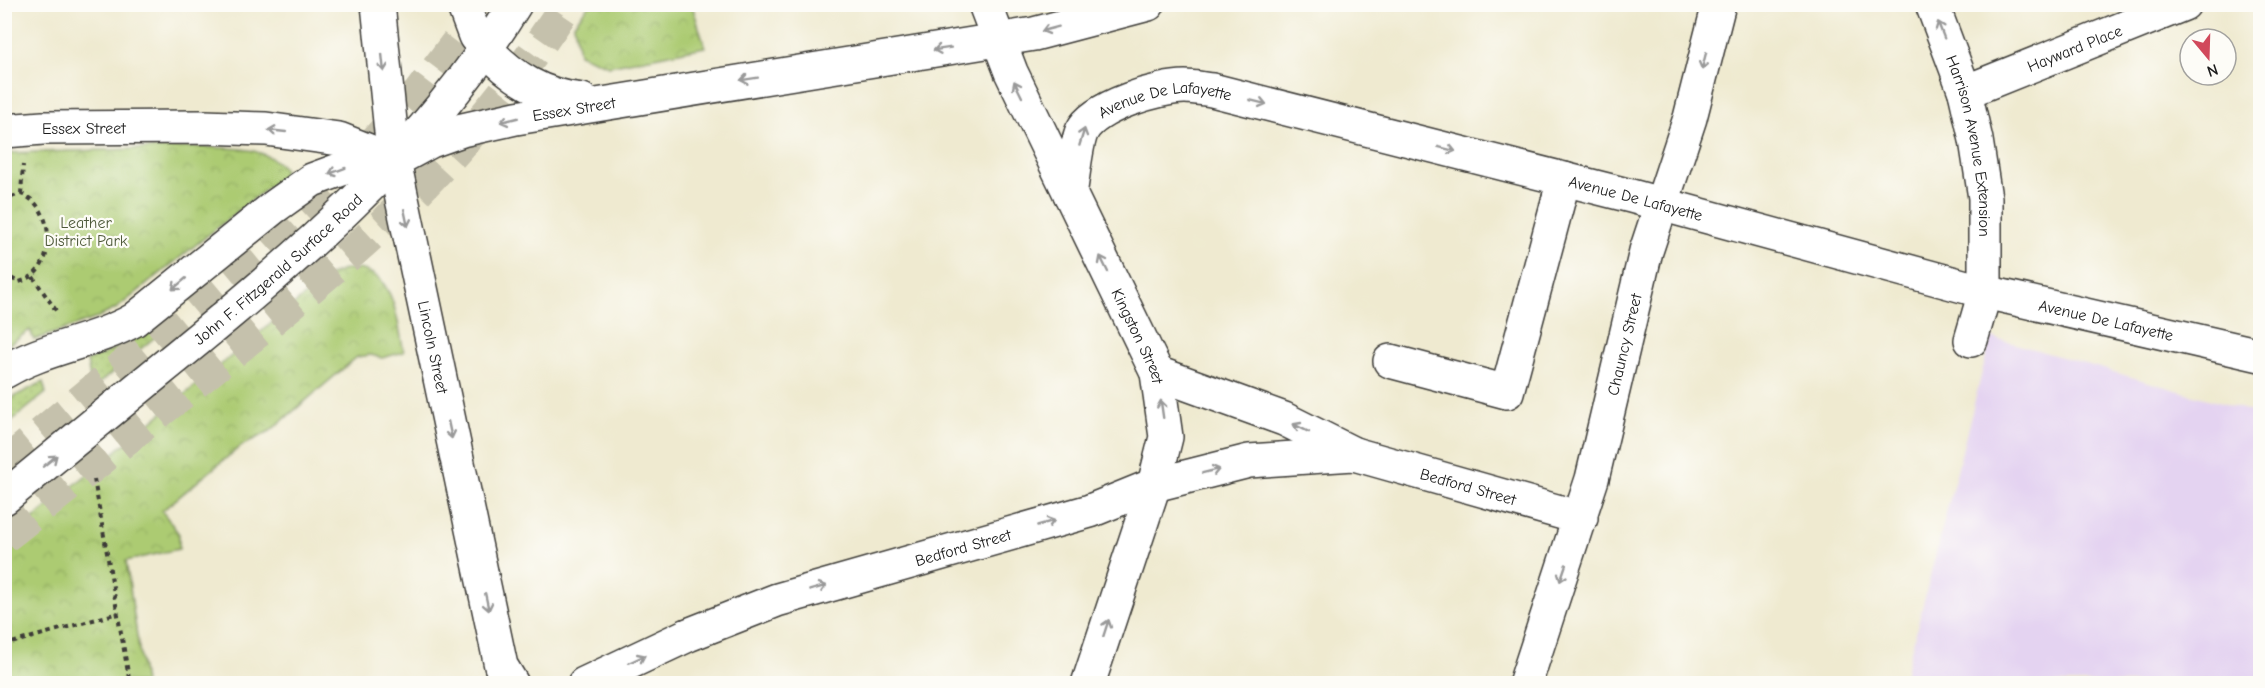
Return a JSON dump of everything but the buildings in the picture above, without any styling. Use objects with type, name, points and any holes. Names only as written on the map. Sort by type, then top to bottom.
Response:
[{"type":"main road","name":"Lincoln Street","points":[[378,4],[394,161],[504,678]]},
{"type":"main road","points":[[463,4],[474,36],[512,75],[540,90],[569,99],[608,102]]},
{"type":"main road","name":"John F. Fitzgerald Surface Road","points":[[4,498],[264,284],[321,233],[394,161],[433,116],[486,50],[515,4]]},
{"type":"main road","name":"Kingston Street","points":[[986,4],[1011,72],[1157,373],[1166,437],[1154,485],[1088,684]]},
{"type":"main road","name":"Essex Street","points":[[4,131],[34,128],[266,129],[339,139],[394,161],[431,141],[462,130],[516,118],[1034,34],[1148,4]]},
{"type":"main road","name":"Chauncy Street","points":[[1525,684],[1581,518],[1646,251],[1690,118],[1719,4]]},
{"type":"main road","name":"Harrison Avenue Extension","points":[[1932,4],[1965,92],[1976,140],[1985,198],[1984,292],[1971,340]]},
{"type":"main road","name":"Hayward Place","points":[[1965,92],[2184,4]]},
{"type":"main road","name":"Avenue De Lafayette","points":[[1070,194],[1082,131],[1090,121],[1113,106],[1142,95],[1184,87],[1212,90],[1564,179],[1984,292],[2260,355]]},
{"type":"main road","points":[[4,372],[38,354],[107,334],[134,321],[274,207],[312,180],[358,163],[394,161]]},
{"type":"main road","points":[[1390,361],[1508,392],[1564,179]]},
{"type":"main road","name":"Bedford Street","points":[[1157,373],[1284,419],[1353,454],[1581,518]]},
{"type":"main road","name":"Bedford Street","points":[[584,684],[688,635],[777,600],[1090,510],[1154,485],[1249,461],[1353,454]]},
{"type":"path","points":[[21,194],[24,158]]},
{"type":"path","points":[[4,202],[21,194],[33,200],[38,206],[48,235],[44,262],[33,277],[19,282],[4,275]]},
{"type":"path","points":[[33,277],[61,317]]},
{"type":"path","points":[[94,478],[130,684]]},
{"type":"path","points":[[4,645],[118,613]]},
{"type":"shaded area","points":[[1991,337],[2260,414],[2260,683],[1903,683]]},
{"type":"green space","points":[[589,5],[692,5],[705,47],[609,66],[579,54],[574,24]]},
{"type":"green space","name":"Leather District Park","points":[[202,147],[255,151],[275,160],[284,168],[283,175],[117,308],[97,318],[34,340],[30,330],[5,347],[4,157],[7,153]]},
{"type":"green space","points":[[347,269],[363,270],[375,276],[384,285],[391,296],[404,352],[382,358],[371,355],[357,357],[270,431],[241,446],[162,511],[179,534],[179,549],[126,561],[144,683],[5,683],[5,542],[330,275]]},
{"type":"green space","points":[[167,318],[171,319],[171,324],[92,389],[87,361],[127,344]]},
{"type":"green space","points":[[43,382],[46,393],[5,426],[5,401]]},
{"type":"tunnel","points":[[4,465],[264,248],[353,166],[420,92],[486,4]]},
{"type":"tunnel","points":[[4,537],[297,299],[397,211],[444,163],[493,106],[567,4]]}]
